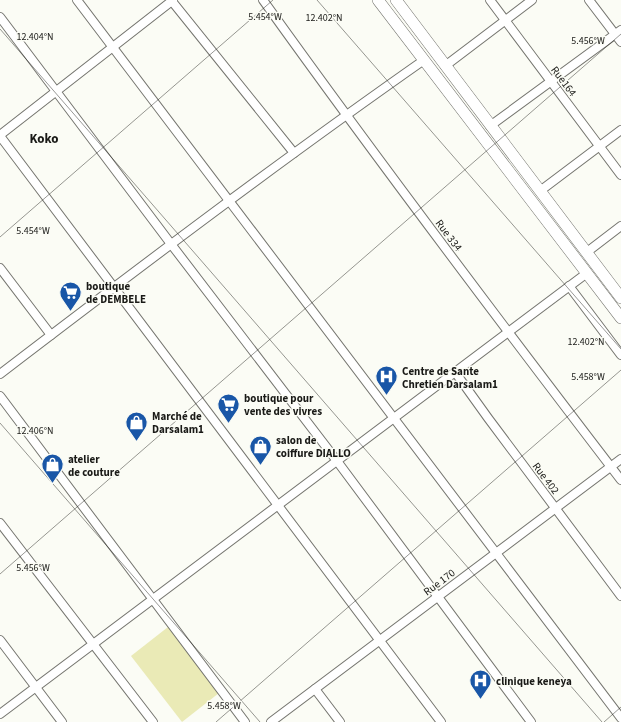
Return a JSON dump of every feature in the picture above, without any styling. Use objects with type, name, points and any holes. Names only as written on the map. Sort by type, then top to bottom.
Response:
[{"type":"main road","points":[[378,0],[621,318]]},
{"type":"main road","points":[[396,0],[621,298]]},
{"type":"street","points":[[77,0],[621,718]]},
{"type":"street","points":[[294,153],[172,0],[0,135],[440,722]]},
{"type":"street","name":"Rue 334","points":[[263,0],[345,115],[508,333],[621,480]]},
{"type":"street","name":"Rue164","points":[[490,0],[621,175]]},
{"type":"street","points":[[445,66],[532,0]]},
{"type":"street","points":[[589,0],[618,32],[621,42]]},
{"type":"street","points":[[0,17],[337,461],[531,722]]},
{"type":"street","points":[[490,126],[618,32]]},
{"type":"street","points":[[0,374],[229,200],[345,115],[424,60]]},
{"type":"street","points":[[540,191],[621,130]]},
{"type":"street","points":[[587,252],[621,226]]},
{"type":"street","points":[[0,268],[51,335]]},
{"type":"street","points":[[0,714],[587,273]]},
{"type":"street","points":[[569,286],[621,355]]},
{"type":"street","name":"Rue 402","points":[[455,372],[621,596]]},
{"type":"street","points":[[0,396],[245,722]]},
{"type":"street","name":"Rue 170","points":[[271,722],[621,459]]},
{"type":"street","points":[[0,523],[153,722]]},
{"type":"street","points":[[0,640],[62,722]]},
{"type":"street","points":[[315,689],[340,722]]},
{"type":"green space","points":[[168,627],[219,693],[182,722],[131,656]]},
{"type":"place","name":"boutique de DEMBELE","points":[[70,312]]},
{"type":"place","name":"Centre de Sante Chretien Darsalam1","points":[[386,396]]},
{"type":"place","name":"boutique pour vente des vivres","points":[[229,424]]},
{"type":"place","name":"Marché de Darsalam1","points":[[136,442]]},
{"type":"place","name":"salon de coiffure DIALLO","points":[[261,466]]},
{"type":"place","name":"atelier de couture","points":[[53,484]]},
{"type":"place","name":"clinique keneya","points":[[480,700]]},
{"type":"district","name":"Koko","points":[[44,138]]}]
